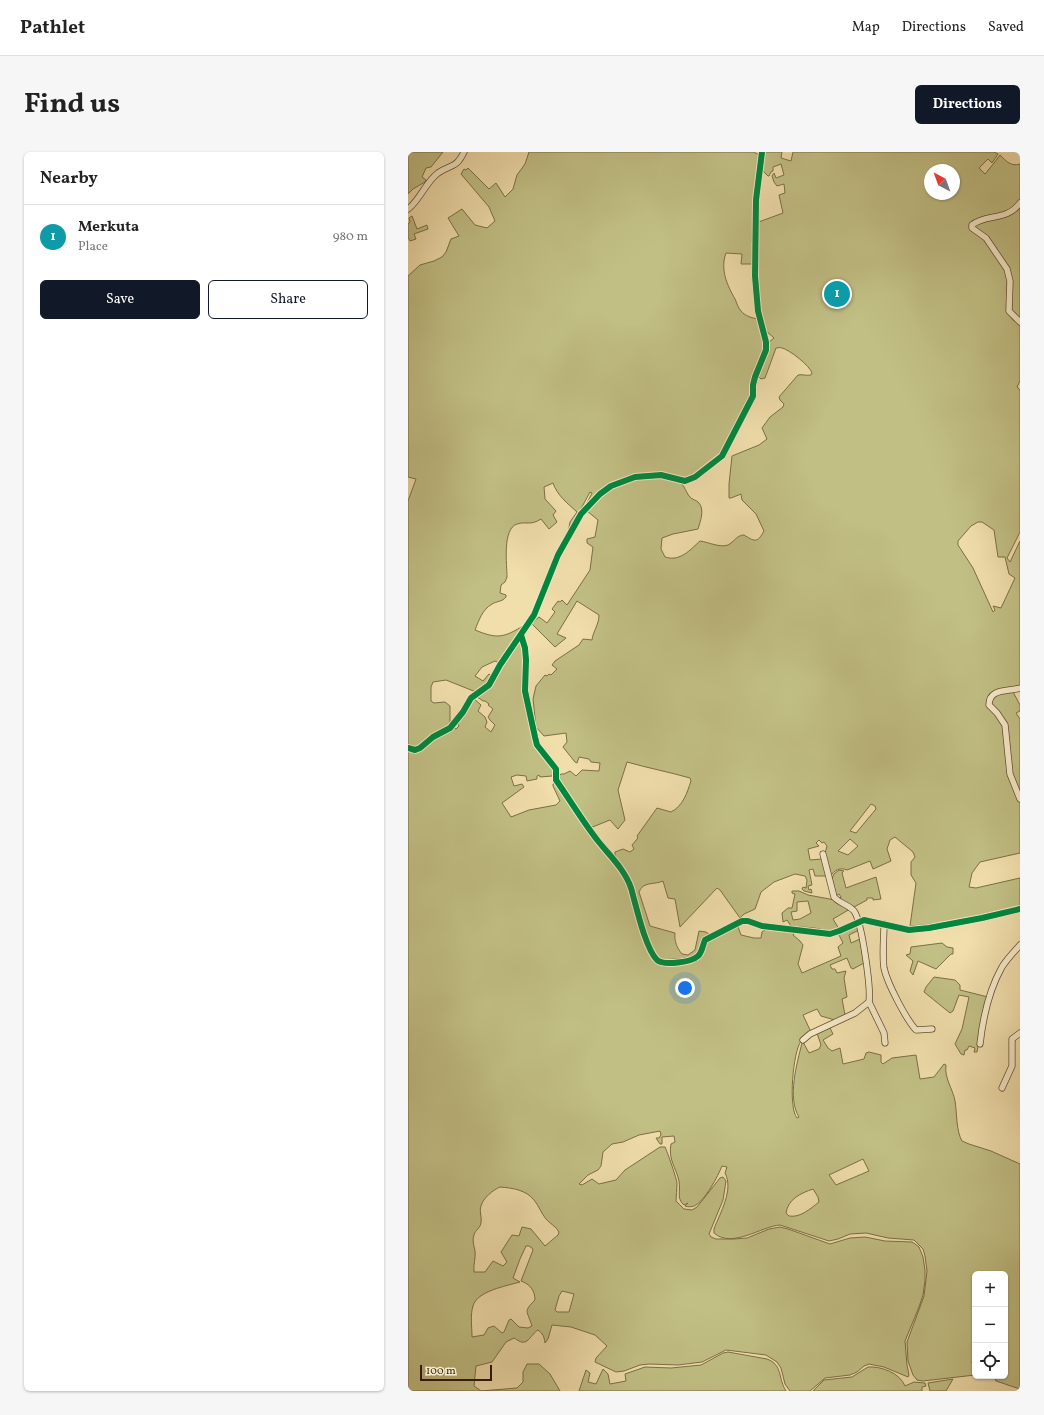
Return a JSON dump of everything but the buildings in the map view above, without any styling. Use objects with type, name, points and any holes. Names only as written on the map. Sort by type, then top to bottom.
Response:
[{"type":"street","points":[[408,210],[438,173],[456,165],[464,152]]},
{"type":"street","points":[[408,748],[415,750],[420,748],[433,737],[444,732],[455,723],[471,698],[489,685],[500,665],[534,615],[558,555],[581,514],[600,494],[611,486],[635,477],[661,475],[685,481],[695,477],[722,456],[751,402],[755,377],[766,350],[766,342],[758,311],[755,276],[756,200],[762,152]]},
{"type":"street","points":[[1020,203],[1012,212],[975,223],[972,225],[972,228],[986,238],[1007,269],[1010,281],[1009,311],[1020,322]]},
{"type":"street","points":[[521,635],[525,648],[526,660],[525,691],[537,746],[556,769],[556,780],[576,810],[597,841],[623,873],[630,888],[637,913],[654,956],[658,960],[662,962],[675,962],[694,959],[700,954],[705,940],[738,923],[748,921],[762,926],[830,934],[858,921],[864,920],[909,930],[929,928],[982,918],[1020,909]]},
{"type":"street","points":[[1020,688],[1012,691],[994,693],[989,701],[989,705],[997,713],[1005,725],[1010,774],[1020,799]]},
{"type":"street","points":[[823,854],[834,897],[851,908],[855,912],[858,921],[867,972],[870,997],[869,1002],[884,1033],[885,1043]]},
{"type":"street","points":[[884,924],[884,969],[893,991],[911,1024],[916,1030],[932,1029]]},
{"type":"street","points":[[980,1044],[988,999],[994,984],[1002,967],[1020,945]]},
{"type":"street","points":[[803,1040],[810,1034],[856,1013],[869,1002]]},
{"type":"street","points":[[1002,1088],[1012,1066],[1012,1039],[1020,1033]]},
{"type":"shaded area","points":[[408,152],[443,152],[431,167],[426,168],[422,177],[426,180],[425,182],[413,189],[408,194]]},
{"type":"shaded area","points":[[529,152],[754,152],[759,155],[753,219],[752,241],[754,244],[754,264],[741,264],[742,254],[726,253],[724,259],[724,271],[727,283],[739,308],[743,313],[758,319],[764,341],[764,350],[752,393],[719,455],[693,476],[681,478],[669,474],[660,474],[632,476],[609,485],[585,507],[592,493],[590,492],[568,533],[570,522],[577,512],[560,495],[553,483],[544,487],[545,499],[556,511],[553,515],[557,522],[549,529],[541,519],[531,523],[520,523],[512,527],[507,540],[506,548],[507,577],[505,582],[501,585],[500,593],[506,595],[506,597],[503,600],[492,604],[486,609],[475,630],[489,635],[500,636],[510,633],[523,626],[499,663],[495,661],[482,667],[475,676],[483,681],[489,674],[492,676],[489,682],[476,692],[446,680],[433,682],[431,687],[431,701],[434,703],[445,702],[450,706],[450,723],[449,726],[416,748],[408,746],[408,501],[416,479],[408,477],[408,276],[420,265],[442,257],[446,252],[451,239],[459,236],[448,218],[462,209],[475,225],[487,228],[495,221],[489,207],[461,174],[464,169],[466,170],[468,168],[489,189],[496,183],[505,197],[513,189],[517,175],[525,164]]},
{"type":"shaded area","points":[[764,152],[782,152],[781,158],[791,161],[793,152],[994,152],[998,154],[992,163],[988,159],[979,168],[985,174],[1000,155],[1011,164],[1020,164],[1020,199],[1018,204],[1013,208],[999,214],[972,221],[969,225],[970,229],[985,240],[1006,270],[1009,281],[1007,311],[1013,320],[1020,324],[1020,381],[1017,387],[1020,390],[1020,532],[1007,558],[1010,562],[1020,541],[1020,686],[987,699],[1002,722],[1009,775],[1020,802],[1020,853],[980,862],[972,873],[969,887],[976,888],[1020,878],[1020,906],[952,921],[910,926],[916,883],[911,875],[911,862],[915,857],[913,852],[895,837],[890,840],[887,849],[891,861],[873,869],[870,861],[847,870],[837,870],[830,877],[825,853],[827,846],[824,842],[822,843],[819,840],[816,843],[819,846],[808,849],[810,860],[822,859],[827,876],[815,876],[813,869],[809,870],[812,885],[808,886],[812,893],[802,889],[803,887],[806,888],[807,880],[805,876],[795,874],[774,882],[761,892],[755,909],[744,914],[740,918],[717,888],[680,927],[675,899],[668,898],[663,881],[643,886],[639,892],[650,926],[675,933],[676,944],[682,954],[688,955],[695,950],[699,931],[706,932],[710,935],[703,941],[696,955],[689,958],[661,960],[655,953],[647,936],[632,888],[615,857],[615,852],[623,849],[630,852],[634,849],[632,845],[638,838],[637,836],[657,808],[671,812],[679,806],[688,790],[691,781],[690,778],[627,762],[618,790],[625,820],[618,829],[610,820],[590,828],[557,778],[561,774],[570,771],[576,776],[582,770],[599,771],[600,763],[591,762],[589,759],[579,757],[577,763],[575,762],[563,747],[567,742],[566,733],[544,736],[536,727],[533,699],[536,686],[545,675],[551,675],[557,669],[552,665],[555,661],[579,645],[583,639],[592,640],[599,615],[577,601],[557,634],[566,638],[555,647],[532,624],[539,617],[547,623],[555,612],[552,609],[558,601],[560,602],[562,600],[567,605],[590,570],[593,547],[587,543],[587,539],[595,537],[598,520],[587,511],[602,494],[615,486],[644,478],[665,477],[674,479],[681,483],[689,496],[699,503],[702,512],[698,529],[673,534],[662,538],[661,549],[665,557],[680,557],[700,541],[725,546],[742,535],[753,540],[757,540],[764,531],[756,514],[742,500],[741,494],[729,498],[732,456],[759,445],[767,439],[762,428],[770,417],[783,407],[784,404],[779,397],[798,375],[811,375],[812,373],[808,366],[786,349],[776,348],[765,378],[761,379],[758,376],[766,358],[768,343],[774,338],[765,330],[763,326],[758,294],[756,223],[783,213],[779,195],[785,193],[784,184],[777,186],[772,176],[774,173],[776,178],[784,175],[781,164],[773,167],[773,171],[768,176],[762,170]],"holes":[[[978,522],[982,522],[994,530],[998,557],[1005,557],[1009,574],[1015,578],[1001,608],[993,606],[995,610],[993,612],[973,568],[958,545],[958,541],[971,526]],[[871,804],[875,806],[876,809],[856,833],[850,831]],[[850,839],[858,846],[848,855],[838,851]]]},
{"type":"shaded area","points":[[1020,207],[1020,320],[1011,313],[1010,272],[974,226],[983,221],[1005,217]]},
{"type":"shaded area","points":[[412,216],[417,229],[427,225],[428,229],[414,234],[416,239],[410,241],[408,237],[408,224],[410,222],[409,218]]},
{"type":"shaded area","points":[[519,641],[522,642],[533,741],[554,772],[552,776],[540,777],[539,775],[537,776],[537,779],[527,781],[526,776],[517,775],[511,777],[514,786],[522,784],[524,787],[502,803],[511,817],[529,810],[556,805],[560,801],[553,786],[556,782],[621,874],[628,888],[655,962],[666,965],[680,965],[698,960],[704,953],[710,939],[737,924],[741,935],[754,938],[761,938],[762,932],[768,928],[796,931],[793,935],[803,945],[798,964],[802,973],[841,956],[838,947],[843,943],[838,933],[857,925],[859,930],[849,935],[851,943],[860,939],[864,963],[853,969],[851,968],[847,958],[830,965],[837,973],[846,971],[844,978],[847,997],[842,999],[845,1015],[835,1020],[821,1016],[817,1009],[803,1015],[811,1032],[804,1037],[798,1047],[794,1067],[792,1092],[794,1112],[797,1118],[799,1117],[795,1109],[793,1091],[802,1043],[803,1042],[809,1053],[819,1049],[821,1045],[817,1033],[830,1028],[833,1034],[823,1040],[832,1051],[840,1048],[843,1064],[864,1059],[866,1053],[869,1052],[881,1055],[881,1062],[883,1064],[892,1058],[916,1055],[920,1079],[934,1077],[944,1064],[946,1065],[947,1079],[956,1105],[958,1127],[962,1141],[991,1151],[1020,1164],[1020,1389],[996,1381],[995,1379],[1008,1379],[1008,1271],[972,1271],[972,1375],[923,1381],[917,1380],[913,1375],[908,1361],[907,1342],[924,1296],[927,1271],[923,1249],[914,1240],[888,1238],[866,1233],[850,1234],[829,1241],[780,1225],[738,1238],[729,1239],[747,1238],[769,1229],[780,1227],[830,1244],[850,1238],[865,1237],[885,1241],[912,1242],[919,1247],[923,1257],[925,1281],[919,1307],[905,1341],[908,1377],[884,1367],[869,1364],[850,1375],[825,1378],[810,1391],[790,1391],[785,1384],[781,1368],[777,1362],[766,1355],[726,1350],[702,1362],[678,1365],[640,1365],[624,1371],[616,1372],[595,1362],[596,1358],[607,1346],[595,1335],[571,1327],[552,1325],[548,1339],[545,1343],[543,1335],[538,1330],[525,1342],[514,1338],[506,1342],[492,1362],[476,1366],[474,1386],[481,1391],[408,1391],[408,750],[411,752],[419,751],[430,741],[454,728],[456,729],[459,726],[457,723],[473,698],[481,705],[478,711],[485,717],[487,722],[485,727],[491,732],[495,725],[488,717],[493,709],[488,705],[489,704],[476,696],[486,690],[508,655],[514,650]],"holes":[[[660,1131],[661,1135],[659,1138],[656,1138],[660,1144],[662,1144],[662,1137],[674,1136],[675,1142],[671,1144],[670,1150],[678,1176],[680,1200],[684,1205],[688,1203],[685,1206],[692,1207],[698,1203],[711,1188],[722,1166],[727,1167],[725,1173],[728,1187],[727,1194],[714,1229],[714,1233],[729,1239],[716,1239],[711,1237],[709,1234],[723,1200],[726,1181],[723,1177],[720,1178],[697,1207],[692,1210],[684,1209],[676,1201],[677,1181],[665,1147],[660,1147],[625,1170],[616,1180],[599,1184],[592,1179],[582,1185],[579,1184],[588,1175],[598,1170],[601,1166],[603,1152],[612,1144],[623,1142],[639,1135]],[[863,1159],[869,1171],[836,1185],[829,1175]],[[500,1187],[514,1189],[527,1194],[536,1202],[546,1219],[559,1232],[558,1235],[545,1246],[531,1229],[522,1227],[519,1236],[512,1235],[501,1252],[507,1262],[503,1266],[493,1261],[485,1272],[474,1272],[475,1254],[473,1239],[481,1224],[480,1210],[482,1203],[491,1192]],[[813,1189],[819,1202],[801,1214],[797,1216],[789,1216],[786,1213],[789,1204],[796,1197]],[[526,1246],[529,1246],[533,1250],[521,1281],[529,1286],[534,1294],[535,1300],[527,1309],[532,1326],[528,1328],[519,1327],[511,1319],[502,1333],[494,1326],[488,1328],[484,1335],[472,1337],[471,1321],[473,1306],[480,1296],[500,1287],[520,1282],[513,1278]],[[562,1291],[574,1294],[569,1312],[557,1312],[555,1310]]]},
{"type":"shaded area","points":[[1013,692],[1020,705],[1020,711],[1016,713],[1020,719],[1020,796],[1011,773],[1006,724],[991,706],[990,701],[995,694]]},
{"type":"shaded area","points":[[839,870],[844,871],[842,873],[846,888],[876,877],[881,899],[873,900],[873,898],[867,898],[867,900],[854,907],[839,899],[841,897],[839,894],[836,896],[832,878]]},
{"type":"shaded area","points":[[792,891],[799,891],[808,895],[835,900],[850,909],[833,919],[839,929],[828,931],[791,926],[787,920],[783,922],[782,913],[788,908],[792,908],[795,894],[792,893]],"holes":[[[808,901],[811,913],[800,919],[793,920],[791,912],[797,911],[797,902]]]},
{"type":"shaded area","points":[[942,943],[947,947],[953,948],[953,954],[951,954],[936,969],[918,961],[913,975],[910,971],[913,961],[906,955],[910,954],[911,947]]},
{"type":"shaded area","points":[[934,977],[955,980],[960,985],[960,990],[988,997],[977,1052],[974,1052],[975,1048],[969,1046],[967,1050],[965,1050],[964,1055],[961,1054],[955,1044],[962,1029],[969,997],[959,995],[953,1011],[950,1013],[924,992]]},
{"type":"shaded area","points":[[728,1352],[767,1359],[772,1362],[778,1369],[786,1391],[579,1391],[586,1370],[590,1373],[588,1382],[596,1384],[603,1369],[608,1374],[610,1384],[626,1381],[625,1374],[645,1367],[671,1368],[701,1365],[723,1353]]},
{"type":"shaded area","points":[[527,1364],[539,1364],[550,1374],[560,1391],[481,1391],[517,1388],[523,1382],[523,1372]]},
{"type":"shaded area","points":[[868,1367],[890,1371],[903,1381],[905,1386],[914,1382],[925,1383],[926,1386],[922,1387],[922,1391],[813,1391],[824,1380],[852,1377]]},
{"type":"shaded area","points":[[953,1379],[946,1391],[930,1391],[928,1383]]},
{"type":"cycle path","points":[[408,748],[415,750],[420,748],[433,737],[450,728],[463,712],[471,698],[489,685],[500,665],[534,615],[558,555],[581,514],[600,494],[611,486],[635,477],[661,475],[685,481],[695,477],[722,456],[753,396],[755,377],[766,350],[766,342],[758,311],[755,276],[756,200],[762,152]]},
{"type":"cycle path","points":[[521,635],[525,648],[526,660],[525,691],[537,745],[556,769],[556,780],[582,819],[625,875],[631,888],[645,936],[657,960],[671,963],[695,958],[700,953],[705,940],[742,921],[748,921],[762,926],[830,934],[864,920],[909,930],[929,928],[982,918],[1020,909]]},
{"type":"place","name":"Merkuta","points":[[837,294]]}]
